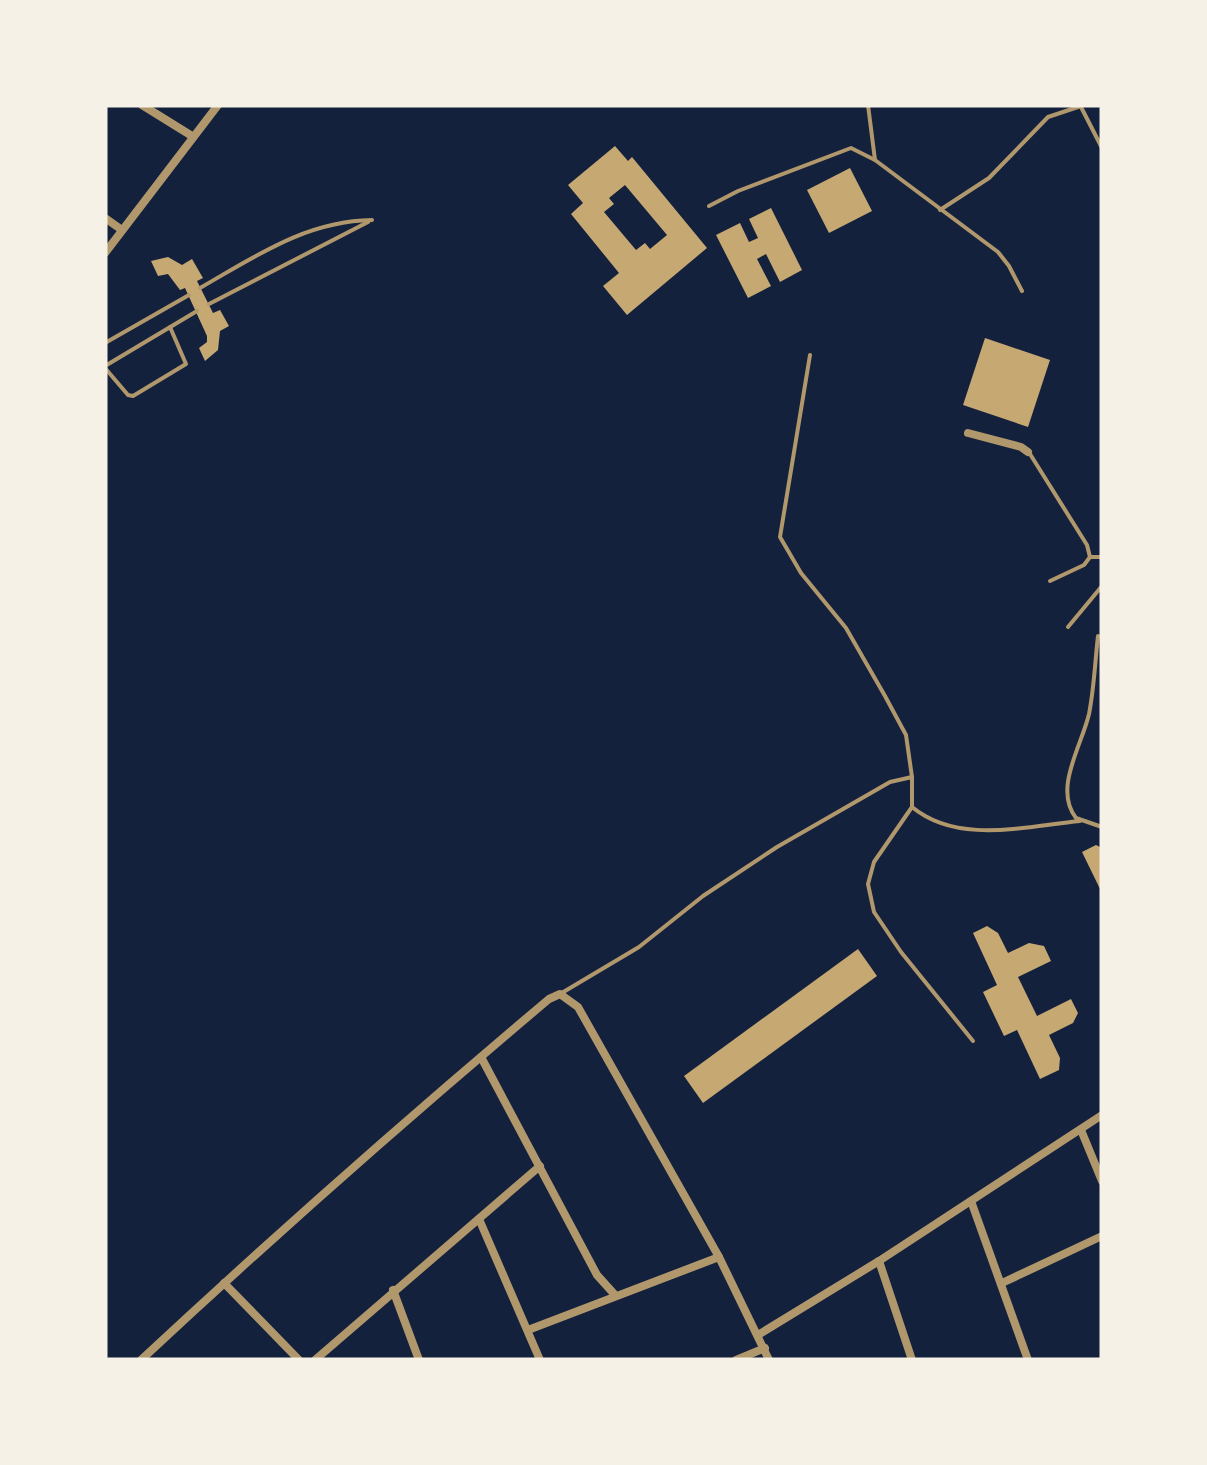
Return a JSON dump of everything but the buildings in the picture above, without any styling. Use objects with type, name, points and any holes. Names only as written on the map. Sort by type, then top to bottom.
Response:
[{"type":"street","points":[[142,105],[192,136]]},
{"type":"street","points":[[106,250],[218,105]]},
{"type":"street","points":[[105,218],[122,230]]},
{"type":"street","points":[[968,433],[1028,452]]},
{"type":"street","points":[[141,1360],[481,1057],[560,994],[578,1007],[719,1257],[769,1360]]},
{"type":"street","points":[[481,1057],[597,1274],[615,1295]]},
{"type":"street","points":[[758,1334],[879,1261],[1102,1116]]},
{"type":"street","points":[[1081,1130],[1102,1181]]},
{"type":"street","points":[[315,1360],[540,1166]]},
{"type":"street","points":[[971,1202],[1028,1360]]},
{"type":"street","points":[[479,1219],[540,1360]]},
{"type":"street","points":[[1002,1283],[1102,1236]]},
{"type":"street","points":[[528,1330],[719,1257]]},
{"type":"street","points":[[879,1261],[912,1360]]},
{"type":"street","points":[[224,1283],[299,1360]]},
{"type":"street","points":[[393,1290],[419,1360]]},
{"type":"street","points":[[736,1360],[764,1348]]},
{"type":"lane","points":[[868,105],[875,160]]},
{"type":"lane","points":[[940,210],[990,178],[1048,117],[1080,106],[1102,148]]},
{"type":"lane","points":[[709,206],[850,148],[875,160],[998,252],[1022,291]]},
{"type":"lane","points":[[200,288],[310,230],[341,220],[372,220],[208,304]]},
{"type":"lane","points":[[105,343],[189,295]]},
{"type":"lane","points":[[170,327],[186,364],[133,396],[128,395],[105,367],[197,310]]},
{"type":"lane","points":[[810,355],[780,537],[801,573],[846,628],[906,735],[912,806],[874,862],[868,884],[874,912],[973,1041]]},
{"type":"lane","points":[[1028,452],[1087,545],[1090,557]]},
{"type":"lane","points":[[1050,582],[1084,565],[1090,557],[1102,556]]},
{"type":"lane","points":[[1068,627],[1102,586]]},
{"type":"lane","points":[[1080,821],[1070,809],[1069,782],[1090,710],[1098,636]]},
{"type":"lane","points":[[560,994],[640,947],[703,896],[777,847],[890,782],[912,776]]},
{"type":"lane","points":[[912,806],[924,817],[961,830],[1080,821],[1102,827]]}]
